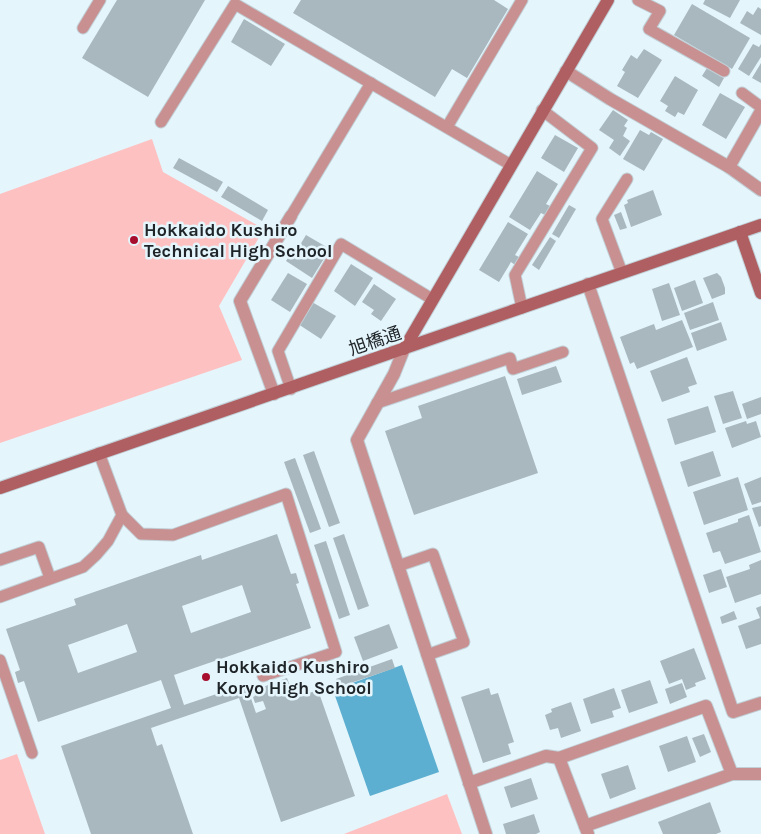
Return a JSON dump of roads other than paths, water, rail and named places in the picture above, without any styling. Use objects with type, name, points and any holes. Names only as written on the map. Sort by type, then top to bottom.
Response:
[{"type":"street","points":[[486,834],[357,440],[394,374],[404,349],[432,299],[608,0]]},
{"type":"street","points":[[566,71],[610,99],[728,167],[761,190]]},
{"type":"street","points":[[728,167],[761,109]]},
{"type":"street","points":[[274,394],[240,300],[291,216]]},
{"type":"street","name":"旭橋通","points":[[0,488],[761,225]]},
{"type":"street","points":[[740,232],[761,293]]},
{"type":"street","points":[[588,284],[733,712],[761,703]]},
{"type":"street","points":[[469,783],[546,756],[559,758],[706,706],[732,774]]},
{"type":"street","points":[[559,758],[587,830],[732,774],[761,774]]},
{"type":"lane","points":[[83,28],[100,0]]},
{"type":"lane","points":[[447,127],[522,0]]},
{"type":"lane","points":[[638,0],[660,11],[649,29],[724,71]]},
{"type":"lane","points":[[161,122],[235,4],[511,164]]},
{"type":"lane","points":[[291,216],[371,83]]},
{"type":"lane","points":[[742,93],[761,109]]},
{"type":"lane","points":[[522,308],[515,275],[592,148],[542,110]]},
{"type":"lane","points":[[622,273],[602,219],[627,180]]},
{"type":"lane","points":[[291,389],[278,351],[341,244],[432,299]]},
{"type":"lane","points":[[377,403],[510,358],[513,369],[563,352]]},
{"type":"lane","points":[[100,453],[122,515],[141,534],[173,535],[286,494],[336,652],[263,676]]},
{"type":"lane","points":[[0,597],[83,567],[108,541],[122,515]]},
{"type":"lane","points":[[0,560],[39,547],[50,578]]},
{"type":"lane","points":[[398,566],[433,554],[464,642],[427,655]]},
{"type":"lane","points":[[0,660],[32,753]]},
{"type":"water","points":[[402,665],[439,772],[370,796],[333,690]]},
{"type":"place","name":"Hokkaido Kushiro Technical High School","points":[[134,240]]},
{"type":"place","name":"Hokkaido Kushiro Koryo High School","points":[[206,677]]}]
